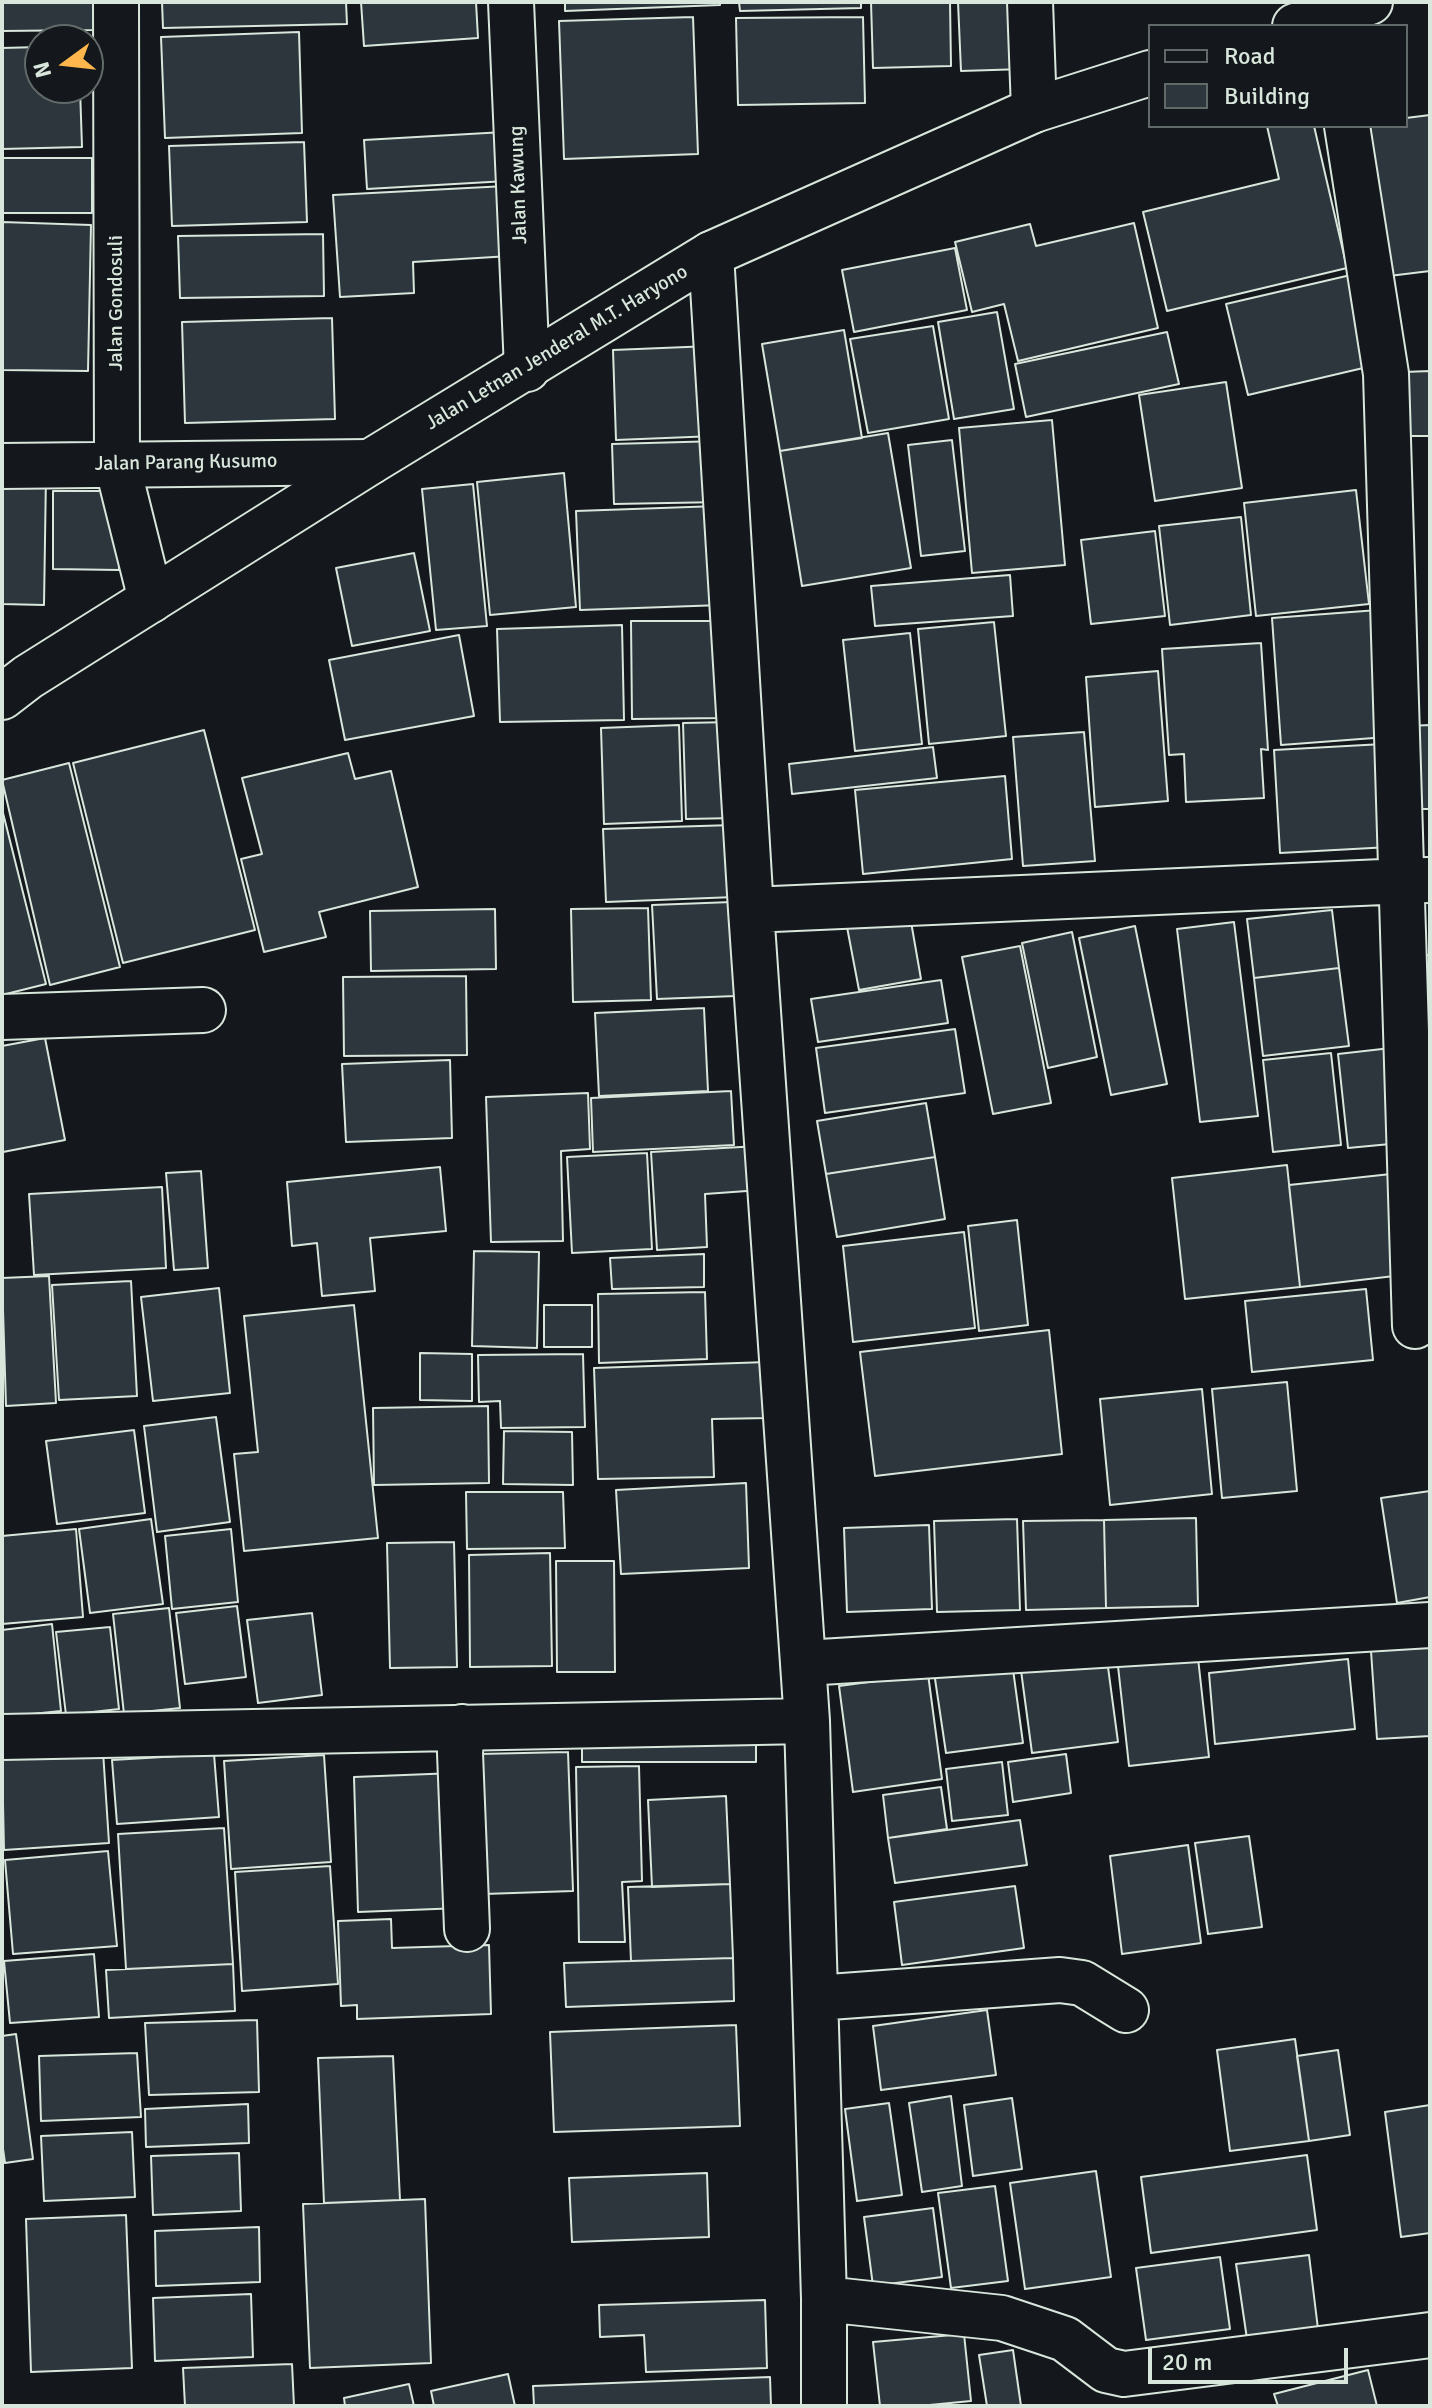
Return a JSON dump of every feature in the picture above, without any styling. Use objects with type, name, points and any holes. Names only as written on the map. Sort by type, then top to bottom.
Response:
[{"type":"main road","name":"Jalan Gondosuli","points":[[116,2],[117,464],[151,600]]},
{"type":"main road","name":"Jalan Kawung","points":[[511,2],[527,369]]},
{"type":"main road","points":[[1030,2],[1034,110]]},
{"type":"main road","name":"Jalan Letnan Jenderal M.T. Haryono","points":[[2,697],[370,462],[711,254],[1034,110],[1148,74]]},
{"type":"main road","points":[[1347,128],[1386,374],[1416,881],[1415,1326]]},
{"type":"main road","points":[[711,254],[751,910],[804,1663],[816,1998],[824,2406]]},
{"type":"main road","name":"Jalan Parang Kusumo","points":[[2,466],[370,462]]},
{"type":"main road","points":[[751,910],[1416,881]]},
{"type":"main road","points":[[2,1017],[203,1010]]},
{"type":"main road","points":[[804,1663],[1430,1625]]},
{"type":"main road","points":[[2,1737],[807,1721]]},
{"type":"main road","points":[[462,1727],[460,1753],[467,1929]]},
{"type":"main road","points":[[816,1998],[1060,1980],[1082,1983],[1126,2010]]},
{"type":"main road","points":[[824,2299],[1002,2318],[1065,2339],[1106,2370],[1124,2374],[1430,2335]]},
{"type":"building","points":[[2,2],[93,2],[94,24],[24,24],[24,31],[2,31]]},
{"type":"building","points":[[162,2],[346,2],[347,24],[163,28]]},
{"type":"building","points":[[361,2],[476,2],[478,38],[364,46]]},
{"type":"building","points":[[565,2],[720,2],[720,5],[565,11]]},
{"type":"building","points":[[739,2],[861,2],[861,8],[740,11]]},
{"type":"building","points":[[871,2],[950,2],[951,66],[873,68]]},
{"type":"building","points":[[958,2],[1022,2],[1024,69],[961,71]]},
{"type":"building","points":[[693,17],[698,154],[564,159],[559,21]]},
{"type":"building","points":[[863,17],[865,103],[738,105],[736,18]]},
{"type":"building","points":[[299,32],[302,133],[165,138],[161,37]]},
{"type":"building","points":[[24,47],[24,104],[81,104],[82,147],[2,149],[2,48]]},
{"type":"building","points":[[1430,115],[1430,271],[1389,276],[1370,128],[1408,128],[1408,118]]},
{"type":"building","points":[[1267,128],[1314,128],[1347,268],[1167,311],[1143,212],[1279,179]]},
{"type":"building","points":[[504,132],[507,181],[367,189],[364,140]]},
{"type":"building","points":[[304,142],[307,222],[172,226],[169,146]]},
{"type":"building","points":[[2,158],[92,158],[92,213],[2,213]]},
{"type":"building","points":[[506,186],[510,256],[413,262],[414,293],[340,297],[333,195]]},
{"type":"building","points":[[2,222],[91,225],[88,371],[2,370]]},
{"type":"building","points":[[1134,223],[1158,328],[1018,361],[1004,304],[972,312],[955,242],[1030,224],[1036,246]]},
{"type":"building","points":[[323,234],[324,296],[180,298],[178,236]]},
{"type":"building","points":[[955,248],[967,310],[854,332],[842,270]]},
{"type":"building","points":[[1355,274],[1376,365],[1248,395],[1226,304]]},
{"type":"building","points":[[997,312],[1014,409],[954,419],[938,322]]},
{"type":"building","points":[[332,318],[335,419],[185,423],[182,322]]},
{"type":"building","points":[[933,326],[949,419],[868,433],[850,339]]},
{"type":"building","points":[[844,330],[862,438],[780,451],[762,344]]},
{"type":"building","points":[[1167,332],[1179,384],[1026,417],[1015,364]]},
{"type":"building","points":[[711,346],[715,436],[616,440],[613,350]]},
{"type":"building","points":[[1430,371],[1430,436],[1406,436],[1404,372]]},
{"type":"building","points":[[1226,382],[1242,488],[1155,501],[1139,395]]},
{"type":"building","points":[[1052,420],[1065,565],[972,573],[959,428]]},
{"type":"building","points":[[888,433],[911,568],[802,586],[780,451]]},
{"type":"building","points":[[952,440],[965,551],[921,556],[908,445]]},
{"type":"building","points":[[720,441],[722,502],[614,504],[612,444]]},
{"type":"building","points":[[564,473],[576,607],[490,615],[477,482]]},
{"type":"building","points":[[2,474],[46,475],[44,605],[2,604]]},
{"type":"building","points":[[473,484],[487,626],[436,630],[422,489]]},
{"type":"building","points":[[1356,490],[1369,604],[1256,616],[1244,503]]},
{"type":"building","points":[[53,491],[120,491],[119,570],[53,569]]},
{"type":"building","points":[[718,506],[722,605],[580,610],[576,511]]},
{"type":"building","points":[[1241,517],[1251,615],[1170,625],[1159,526]]},
{"type":"building","points":[[1155,531],[1165,616],[1091,624],[1081,540]]},
{"type":"building","points":[[414,553],[430,631],[352,646],[336,568]]},
{"type":"building","points":[[1010,575],[1013,616],[875,626],[871,586]]},
{"type":"building","points":[[1378,610],[1387,737],[1281,745],[1272,618]]},
{"type":"building","points":[[631,621],[722,621],[724,718],[632,719]]},
{"type":"building","points":[[994,622],[1006,736],[929,744],[918,629]]},
{"type":"building","points":[[622,625],[624,720],[500,722],[497,629]]},
{"type":"building","points":[[910,633],[922,744],[855,751],[843,640]]},
{"type":"building","points":[[459,635],[474,716],[345,740],[329,660]]},
{"type":"building","points":[[1261,643],[1268,750],[1261,749],[1264,798],[1186,802],[1184,754],[1169,755],[1162,649]]},
{"type":"building","points":[[1158,671],[1168,801],[1095,807],[1086,677]]},
{"type":"building","points":[[733,722],[736,818],[686,819],[683,723]]},
{"type":"building","points":[[679,725],[682,821],[604,824],[601,728]]},
{"type":"building","points":[[1430,725],[1430,809],[1410,809],[1408,726]]},
{"type":"building","points":[[204,730],[255,930],[123,963],[73,763]]},
{"type":"building","points":[[1084,732],[1095,861],[1023,866],[1013,737]]},
{"type":"building","points":[[1383,744],[1390,847],[1280,853],[1274,750]]},
{"type":"building","points":[[933,747],[937,778],[792,794],[789,764]]},
{"type":"building","points":[[348,753],[355,779],[391,771],[418,887],[319,912],[326,937],[264,952],[241,859],[262,854],[242,778]]},
{"type":"building","points":[[69,763],[120,967],[50,985],[2,780]]},
{"type":"building","points":[[1005,776],[1012,859],[863,874],[855,790]]},
{"type":"building","points":[[2,809],[46,984],[2,995]]},
{"type":"building","points":[[733,825],[735,897],[606,902],[603,829]]},
{"type":"building","points":[[732,902],[736,996],[657,999],[652,905]]},
{"type":"building","points":[[648,908],[651,1000],[573,1002],[571,909]]},
{"type":"building","points":[[495,909],[496,969],[371,971],[370,911]]},
{"type":"building","points":[[1332,910],[1339,968],[1254,978],[1247,919]]},
{"type":"building","points":[[910,916],[921,979],[859,990],[847,927]]},
{"type":"building","points":[[1234,922],[1258,1116],[1200,1122],[1177,929]]},
{"type":"building","points":[[1135,926],[1167,1084],[1111,1095],[1079,938]]},
{"type":"building","points":[[1072,932],[1097,1057],[1048,1068],[1022,943]]},
{"type":"building","points":[[1020,946],[1051,1103],[993,1114],[962,957]]},
{"type":"building","points":[[1430,955],[1430,1015],[1422,956]]},
{"type":"building","points":[[1339,968],[1349,1046],[1263,1056],[1254,978]]},
{"type":"building","points":[[466,976],[467,1055],[344,1056],[343,977]]},
{"type":"building","points":[[941,980],[948,1023],[818,1042],[811,999]]},
{"type":"building","points":[[704,1008],[708,1091],[599,1096],[595,1013]]},
{"type":"building","points":[[955,1029],[965,1093],[825,1113],[816,1048]]},
{"type":"building","points":[[45,1038],[65,1140],[3,1152],[2,1046]]},
{"type":"building","points":[[1391,1048],[1401,1143],[1348,1148],[1338,1054]]},
{"type":"building","points":[[1331,1053],[1341,1145],[1273,1152],[1263,1060]]},
{"type":"building","points":[[450,1060],[452,1138],[346,1142],[342,1064]]},
{"type":"building","points":[[731,1091],[734,1145],[593,1152],[591,1098]]},
{"type":"building","points":[[588,1093],[590,1149],[561,1151],[563,1241],[491,1242],[486,1097]]},
{"type":"building","points":[[926,1103],[935,1157],[826,1174],[817,1121]]},
{"type":"building","points":[[759,1146],[761,1190],[705,1194],[707,1247],[657,1250],[651,1152]]},
{"type":"building","points":[[647,1153],[652,1249],[572,1253],[567,1157]]},
{"type":"building","points":[[935,1157],[945,1219],[837,1237],[826,1174]]},
{"type":"building","points":[[1287,1165],[1300,1287],[1185,1299],[1172,1178]]},
{"type":"building","points":[[440,1167],[446,1231],[370,1238],[375,1291],[322,1296],[317,1243],[292,1246],[287,1182]]},
{"type":"building","points":[[201,1171],[208,1268],[174,1270],[166,1173]]},
{"type":"building","points":[[1391,1174],[1403,1275],[1300,1287],[1289,1185]]},
{"type":"building","points":[[162,1187],[166,1268],[34,1275],[29,1194]]},
{"type":"building","points":[[1017,1220],[1028,1325],[979,1331],[968,1226]]},
{"type":"building","points":[[964,1232],[975,1328],[853,1342],[843,1246]]},
{"type":"building","points":[[474,1251],[539,1252],[537,1348],[472,1346]]},
{"type":"building","points":[[704,1254],[704,1287],[612,1289],[610,1258]]},
{"type":"building","points":[[49,1276],[56,1403],[6,1406],[2,1278]]},
{"type":"building","points":[[131,1281],[137,1396],[59,1400],[52,1285]]},
{"type":"building","points":[[219,1288],[230,1393],[153,1401],[141,1297]]},
{"type":"building","points":[[1366,1289],[1373,1360],[1252,1372],[1245,1301]]},
{"type":"building","points":[[705,1292],[707,1359],[599,1363],[598,1294]]},
{"type":"building","points":[[354,1305],[378,1538],[244,1551],[234,1454],[258,1452],[244,1316]]},
{"type":"building","points":[[544,1305],[592,1305],[592,1347],[544,1347]]},
{"type":"building","points":[[1049,1330],[1062,1454],[875,1476],[860,1352]]},
{"type":"building","points":[[420,1353],[472,1354],[472,1401],[420,1400]]},
{"type":"building","points":[[583,1354],[585,1427],[501,1428],[500,1401],[479,1402],[478,1355]]},
{"type":"building","points":[[767,1362],[769,1418],[712,1419],[714,1477],[598,1479],[594,1368]]},
{"type":"building","points":[[1287,1382],[1297,1491],[1222,1498],[1212,1389]]},
{"type":"building","points":[[1202,1389],[1212,1494],[1110,1505],[1100,1399]]},
{"type":"building","points":[[488,1406],[489,1483],[374,1485],[373,1408]]},
{"type":"building","points":[[216,1417],[230,1522],[157,1532],[144,1426]]},
{"type":"building","points":[[134,1430],[145,1513],[57,1524],[46,1441]]},
{"type":"building","points":[[504,1431],[572,1432],[573,1485],[503,1484]]},
{"type":"building","points":[[746,1483],[749,1568],[621,1574],[616,1490]]},
{"type":"building","points":[[1430,1491],[1430,1597],[1397,1603],[1381,1498]]},
{"type":"building","points":[[466,1492],[563,1492],[565,1548],[467,1549]]},
{"type":"building","points":[[1196,1518],[1198,1606],[1106,1608],[1104,1520]]},
{"type":"building","points":[[151,1519],[163,1604],[90,1613],[79,1529]]},
{"type":"building","points":[[1017,1519],[1020,1610],[937,1612],[934,1521]]},
{"type":"building","points":[[1104,1520],[1106,1608],[1026,1610],[1023,1521]]},
{"type":"building","points":[[929,1525],[932,1609],[847,1612],[844,1528]]},
{"type":"building","points":[[76,1529],[83,1617],[2,1624],[2,1536]]},
{"type":"building","points":[[231,1529],[238,1602],[172,1609],[165,1536]]},
{"type":"building","points":[[454,1542],[457,1667],[390,1668],[387,1543]]},
{"type":"building","points":[[550,1553],[552,1666],[470,1667],[469,1555]]},
{"type":"building","points":[[556,1561],[614,1561],[615,1672],[557,1672]]},
{"type":"building","points":[[237,1606],[246,1677],[185,1684],[176,1613]]},
{"type":"building","points":[[169,1608],[180,1708],[124,1714],[113,1614]]},
{"type":"building","points":[[312,1613],[322,1695],[258,1703],[247,1620]]},
{"type":"building","points":[[52,1624],[61,1711],[2,1717],[2,1630]]},
{"type":"building","points":[[110,1627],[119,1709],[66,1715],[56,1632]]},
{"type":"building","points":[[1430,1647],[1430,1736],[1377,1739],[1371,1651]]},
{"type":"building","points":[[1197,1649],[1209,1757],[1129,1766],[1117,1657]]},
{"type":"building","points":[[1106,1652],[1118,1742],[1032,1753],[1020,1663]]},
{"type":"building","points":[[1348,1659],[1355,1729],[1215,1744],[1209,1673]]},
{"type":"building","points":[[1012,1662],[1023,1743],[946,1753],[934,1672]]},
{"type":"building","points":[[928,1674],[942,1779],[853,1792],[839,1686]]},
{"type":"building","points":[[756,1727],[756,1762],[582,1762],[582,1728]]},
{"type":"building","points":[[103,1751],[109,1843],[4,1850],[2,1757]]},
{"type":"building","points":[[568,1752],[573,1891],[484,1894],[479,1754]]},
{"type":"building","points":[[214,1754],[219,1817],[117,1824],[112,1760]]},
{"type":"building","points":[[1066,1754],[1071,1793],[1013,1802],[1008,1762]]},
{"type":"building","points":[[324,1755],[331,1862],[231,1869],[224,1761]]},
{"type":"building","points":[[1002,1762],[1008,1815],[952,1821],[946,1769]]},
{"type":"building","points":[[639,1766],[642,1881],[622,1882],[625,1942],[579,1942],[576,1767]]},
{"type":"building","points":[[455,1773],[461,1908],[358,1912],[354,1777]]},
{"type":"building","points":[[941,1787],[947,1829],[888,1838],[883,1795]]},
{"type":"building","points":[[726,1796],[730,1884],[652,1887],[648,1800]]},
{"type":"building","points":[[1020,1820],[1027,1865],[895,1883],[888,1838]]},
{"type":"building","points":[[224,1828],[233,1964],[126,1969],[118,1834]]},
{"type":"building","points":[[1249,1836],[1262,1927],[1208,1934],[1195,1843]]},
{"type":"building","points":[[1188,1845],[1201,1943],[1122,1954],[1110,1856]]},
{"type":"building","points":[[108,1851],[117,1946],[13,1954],[5,1860]]},
{"type":"building","points":[[330,1866],[338,1984],[242,1991],[235,1872]]},
{"type":"building","points":[[730,1884],[733,1958],[631,1961],[628,1887]]},
{"type":"building","points":[[1015,1886],[1024,1948],[902,1965],[894,1902]]},
{"type":"building","points":[[391,1919],[392,1948],[489,1945],[491,2014],[357,2019],[357,2005],[341,2006],[338,1921]]},
{"type":"building","points":[[94,1954],[99,2017],[10,2023],[4,1961]]},
{"type":"building","points":[[733,1958],[734,2001],[566,2007],[564,1963]]},
{"type":"building","points":[[233,1964],[235,2011],[109,2018],[106,1970]]},
{"type":"building","points":[[987,2010],[996,2075],[881,2090],[873,2026]]},
{"type":"building","points":[[257,2020],[259,2092],[149,2095],[145,2023]]},
{"type":"building","points":[[736,2025],[740,2126],[554,2132],[550,2032]]},
{"type":"building","points":[[16,2034],[33,2159],[5,2163],[2,2142],[2,2036]]},
{"type":"building","points":[[1295,2039],[1309,2141],[1230,2151],[1217,2050]]},
{"type":"building","points":[[1338,2050],[1350,2135],[1309,2141],[1297,2056]]},
{"type":"building","points":[[137,2053],[141,2117],[41,2121],[39,2056]]},
{"type":"building","points":[[393,2056],[400,2200],[324,2203],[318,2058]]},
{"type":"building","points":[[951,2096],[962,2186],[922,2192],[909,2103]]},
{"type":"building","points":[[1012,2098],[1022,2169],[973,2176],[964,2105]]},
{"type":"building","points":[[889,2103],[902,2195],[857,2201],[845,2109]]},
{"type":"building","points":[[248,2104],[249,2143],[146,2147],[145,2109]]},
{"type":"building","points":[[1430,2105],[1430,2233],[1401,2237],[1385,2112]]},
{"type":"building","points":[[132,2132],[135,2197],[44,2201],[41,2136]]},
{"type":"building","points":[[239,2153],[241,2211],[153,2215],[151,2156]]},
{"type":"building","points":[[1307,2155],[1317,2230],[1151,2253],[1141,2177]]},
{"type":"building","points":[[1096,2171],[1111,2277],[1025,2289],[1010,2183]]},
{"type":"building","points":[[707,2173],[709,2237],[572,2242],[569,2178]]},
{"type":"building","points":[[995,2186],[1008,2281],[951,2288],[938,2193]]},
{"type":"building","points":[[425,2199],[431,2363],[310,2368],[303,2204]]},
{"type":"building","points":[[933,2208],[942,2277],[873,2286],[864,2217]]},
{"type":"building","points":[[126,2215],[132,2368],[31,2372],[26,2219]]},
{"type":"building","points":[[259,2227],[260,2282],[156,2286],[155,2231]]},
{"type":"building","points":[[1309,2255],[1318,2329],[1247,2339],[1236,2264]]},
{"type":"building","points":[[1220,2257],[1230,2329],[1146,2340],[1136,2268]]},
{"type":"building","points":[[251,2294],[253,2357],[155,2361],[153,2298]]},
{"type":"building","points":[[765,2300],[767,2368],[646,2372],[644,2335],[600,2337],[599,2305]]},
{"type":"building","points":[[964,2334],[971,2401],[880,2406],[873,2342]]},
{"type":"building","points":[[1013,2350],[1021,2406],[987,2406],[979,2355]]},
{"type":"building","points":[[292,2364],[294,2406],[185,2406],[183,2368]]},
{"type":"building","points":[[1368,2370],[1377,2406],[1278,2406],[1274,2394]]},
{"type":"building","points":[[508,2374],[515,2406],[434,2406],[431,2391]]},
{"type":"building","points":[[770,2377],[771,2406],[534,2406],[533,2386]]},
{"type":"building","points":[[409,2384],[414,2406],[345,2406],[344,2398]]}]
